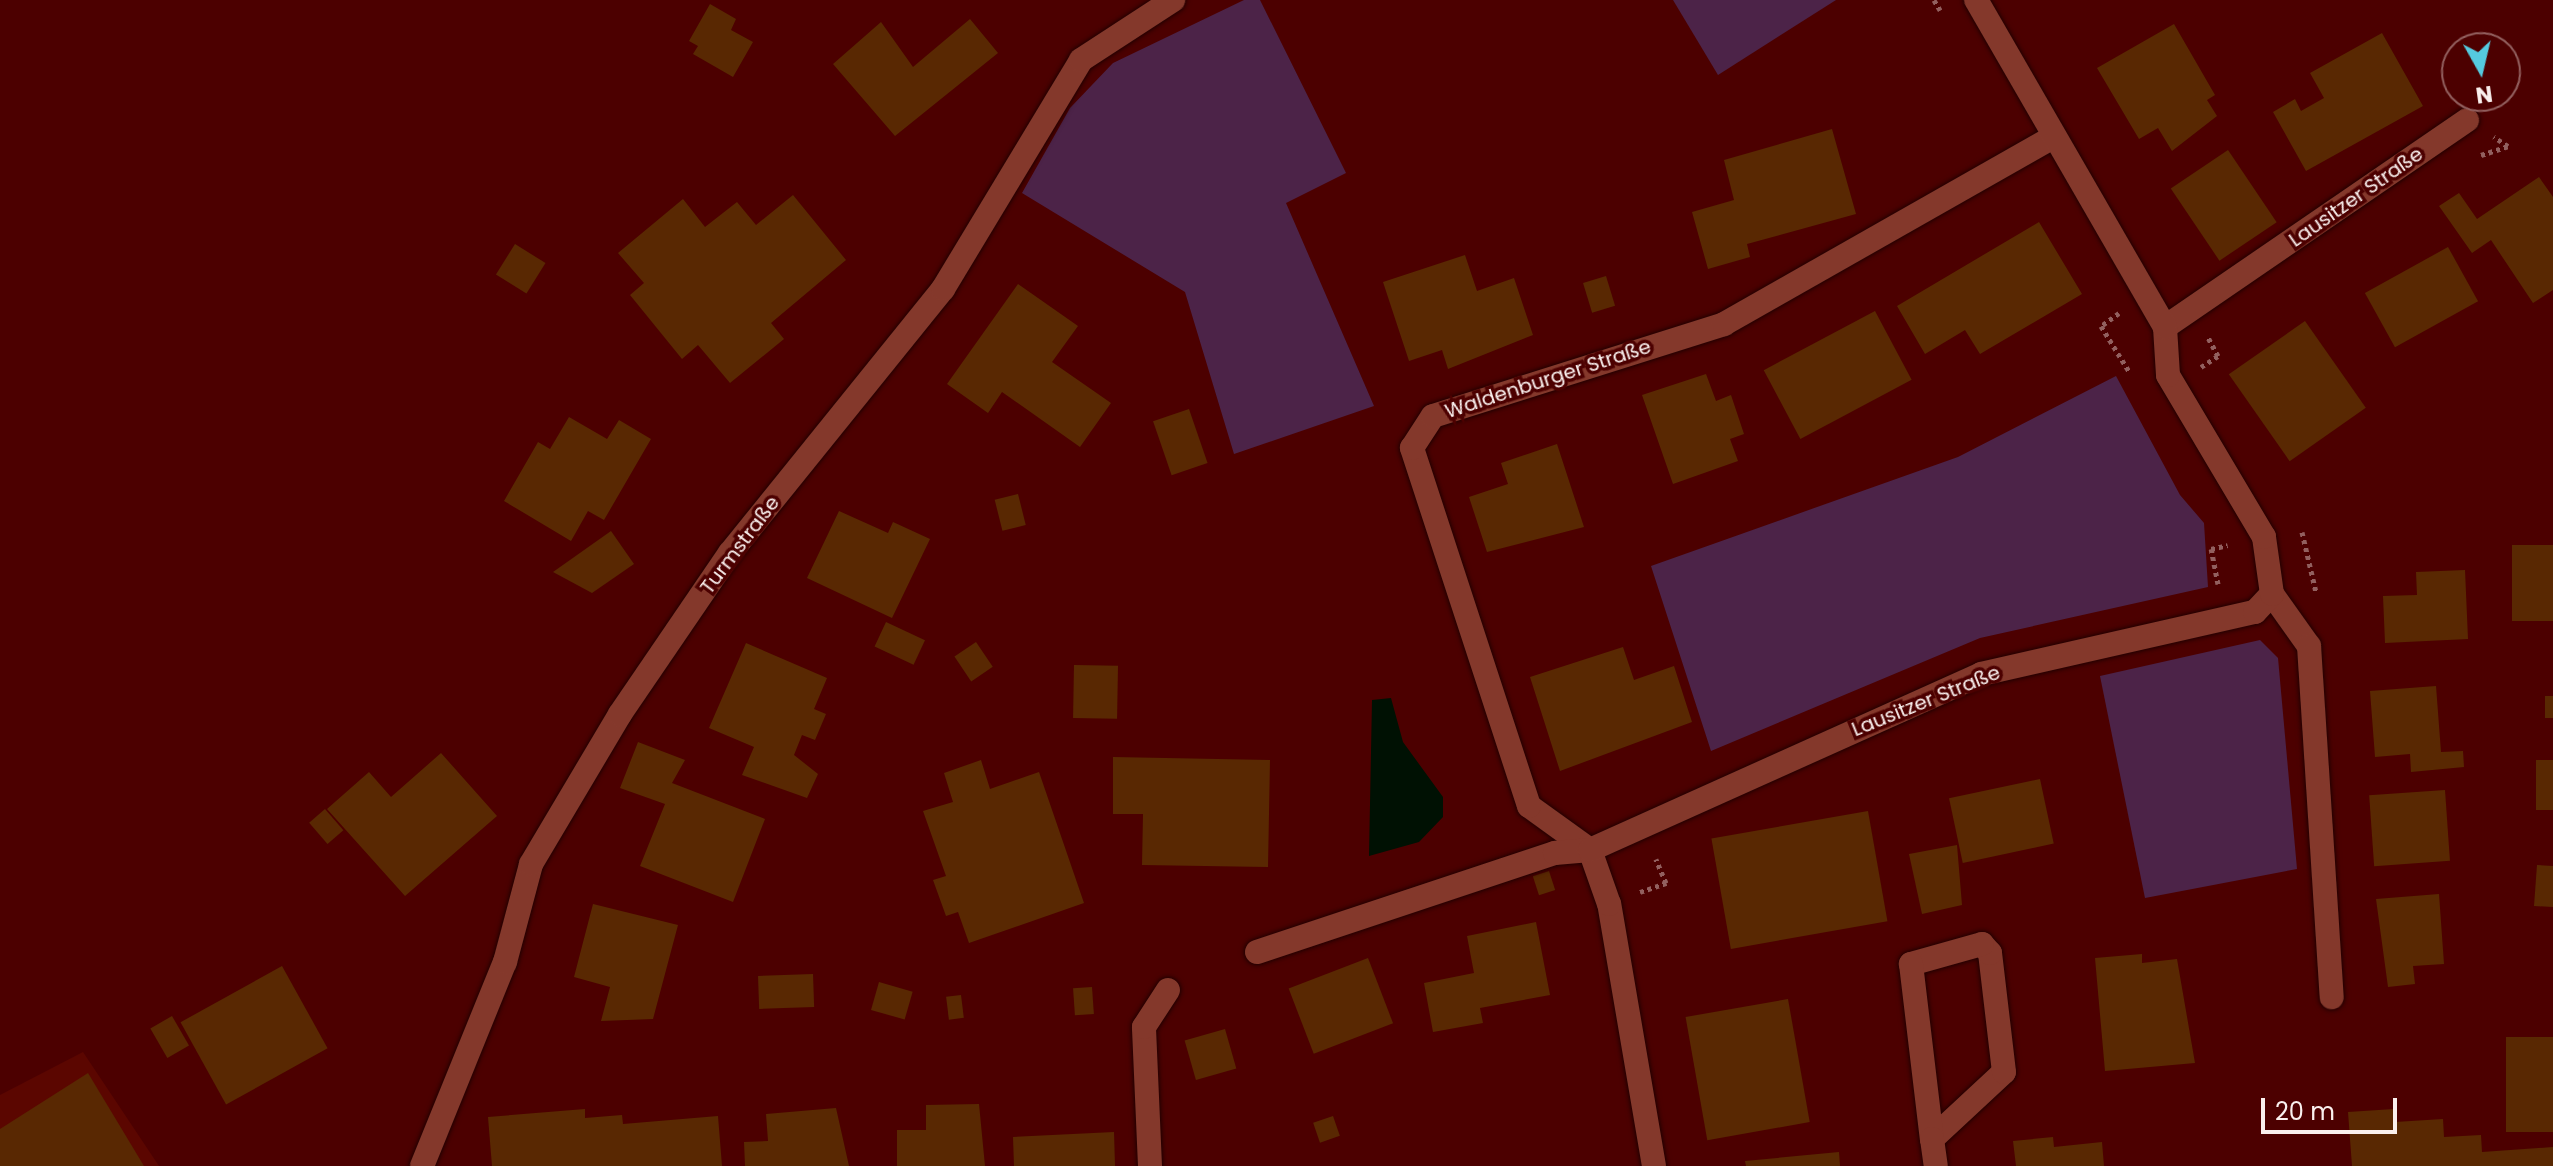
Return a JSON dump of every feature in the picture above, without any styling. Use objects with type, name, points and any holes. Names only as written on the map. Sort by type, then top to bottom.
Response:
[{"type":"street","name":"Turmstraße","points":[[422,1166],[505,962],[531,864],[620,714],[730,553],[943,289],[1081,60],[1173,0]]},
{"type":"street","points":[[1976,0],[2052,138],[2165,327],[2168,375],[2264,537],[2272,594],[2309,646],[2332,997]]},
{"type":"street","name":"Lausitzer Straße","points":[[2165,327],[2467,120]]},
{"type":"street","name":"Waldenburger Straße","points":[[1590,850],[1529,806],[1412,448],[1433,416],[1724,324],[2052,138]]},
{"type":"street","name":"Lausitzer Straße","points":[[1257,952],[1555,853],[1590,850],[1981,674],[2255,612],[2272,594]]},
{"type":"street","points":[[1590,850],[1609,904],[1654,1166]]},
{"type":"street","points":[[1932,1139],[2004,1072],[1990,953],[1982,944],[1911,964],[1932,1139],[1936,1166]]},
{"type":"street","points":[[1150,1166],[1144,1027],[1168,990]]},
{"type":"shaded area","points":[[1244,0],[1260,0],[1346,173],[1286,203],[1374,406],[1234,454],[1185,292],[1022,193],[1070,108],[1113,63]]},
{"type":"shaded area","points":[[1673,0],[1836,0],[1718,75]]},
{"type":"shaded area","points":[[2116,376],[2180,495],[2204,523],[2208,587],[1980,638],[1711,751],[1651,566],[1958,457]]},
{"type":"shaded area","points":[[2260,640],[2278,658],[2297,869],[2145,898],[2100,676]]},
{"type":"shaded area","points":[[1391,698],[1403,742],[1443,797],[1443,817],[1419,842],[1369,856],[1372,700]]},
{"type":"shaded area","points":[[83,1052],[159,1166],[0,1166],[0,1095]]},
{"type":"building","points":[[710,4],[736,19],[731,30],[753,42],[733,77],[693,54],[698,46],[689,41]]},
{"type":"building","points":[[970,19],[998,53],[895,136],[833,64],[881,22],[913,67]]},
{"type":"building","points":[[2174,24],[2215,95],[2207,100],[2217,116],[2172,151],[2158,128],[2139,139],[2097,68]]},
{"type":"building","points":[[2382,33],[2423,106],[2306,171],[2273,112],[2295,99],[2301,111],[2324,98],[2310,73]]},
{"type":"building","points":[[1832,129],[1856,214],[1747,244],[1750,257],[1708,269],[1692,212],[1734,200],[1724,160]]},
{"type":"building","points":[[2228,150],[2277,222],[2219,261],[2171,189]]},
{"type":"building","points":[[2539,177],[2553,197],[2553,290],[2533,303],[2491,240],[2472,253],[2439,206],[2459,193],[2477,219]]},
{"type":"building","points":[[793,195],[846,260],[771,323],[784,339],[730,383],[698,345],[682,359],[630,295],[644,283],[618,253],[683,199],[705,227],[737,202],[756,225]]},
{"type":"building","points":[[2039,222],[2082,294],[1980,354],[1965,330],[1925,354],[1897,306]]},
{"type":"building","points":[[515,244],[546,263],[526,294],[496,275]]},
{"type":"building","points":[[2448,247],[2478,301],[2395,347],[2365,293]]},
{"type":"building","points":[[1465,255],[1477,291],[1514,278],[1533,335],[1448,369],[1442,350],[1409,361],[1383,282]]},
{"type":"building","points":[[1606,276],[1615,306],[1592,313],[1583,283]]},
{"type":"building","points":[[1018,284],[1078,326],[1052,362],[1111,403],[1080,447],[1002,392],[988,413],[947,384]]},
{"type":"building","points":[[1875,311],[1912,380],[1800,439],[1764,370]]},
{"type":"building","points":[[2305,321],[2366,408],[2290,461],[2229,374]]},
{"type":"building","points":[[1706,374],[1716,401],[1731,395],[1744,434],[1730,439],[1738,461],[1673,484],[1642,395]]},
{"type":"building","points":[[1189,409],[1208,463],[1172,475],[1153,421]]},
{"type":"building","points":[[569,417],[607,439],[619,420],[651,439],[604,520],[588,511],[571,541],[504,501],[538,442],[550,449]]},
{"type":"building","points":[[1557,444],[1584,527],[1487,552],[1469,497],[1508,484],[1501,463]]},
{"type":"building","points":[[1018,494],[1026,525],[1002,531],[995,500]]},
{"type":"building","points":[[839,511],[888,533],[893,522],[930,539],[892,618],[807,578]]},
{"type":"building","points":[[611,531],[634,564],[592,593],[553,572]]},
{"type":"building","points":[[2512,545],[2553,545],[2553,621],[2512,621]]},
{"type":"building","points":[[2465,570],[2468,639],[2385,643],[2383,596],[2417,595],[2416,572]]},
{"type":"building","points":[[886,622],[925,640],[914,665],[875,646]]},
{"type":"building","points":[[976,642],[993,667],[971,681],[954,657]]},
{"type":"building","points":[[746,643],[827,678],[814,709],[826,714],[815,740],[802,735],[794,755],[818,774],[807,798],[742,775],[754,747],[709,728]]},
{"type":"building","points":[[1623,647],[1634,680],[1674,666],[1692,722],[1560,771],[1530,677]]},
{"type":"building","points":[[1074,665],[1118,666],[1117,719],[1073,718]]},
{"type":"building","points":[[2436,686],[2441,752],[2463,751],[2464,767],[2411,772],[2410,754],[2375,757],[2370,691]]},
{"type":"building","points":[[2545,696],[2553,696],[2553,718],[2545,718]]},
{"type":"building","points":[[638,742],[685,760],[672,783],[765,819],[733,902],[640,866],[665,804],[620,788]]},
{"type":"building","points":[[441,753],[497,816],[405,896],[327,809],[369,772],[391,797]]},
{"type":"building","points":[[1113,757],[1270,760],[1268,867],[1142,865],[1143,814],[1113,814]]},
{"type":"building","points":[[981,760],[990,789],[1039,772],[1084,903],[969,943],[958,912],[946,916],[933,880],[946,876],[923,811],[953,802],[944,773]]},
{"type":"building","points":[[2536,760],[2553,760],[2553,810],[2536,810]]},
{"type":"building","points":[[2040,779],[2054,844],[1963,863],[1949,798]]},
{"type":"building","points":[[2445,790],[2450,861],[2374,866],[2369,795]]},
{"type":"building","points":[[325,809],[343,830],[328,844],[309,823]]},
{"type":"building","points":[[1868,811],[1887,921],[1731,949],[1711,839]]},
{"type":"building","points":[[1957,845],[1962,905],[1922,914],[1909,854]]},
{"type":"building","points":[[2537,865],[2553,866],[2553,907],[2534,906]]},
{"type":"building","points":[[1549,871],[1555,890],[1539,895],[1533,876]]},
{"type":"building","points":[[2439,894],[2444,964],[2413,966],[2415,984],[2388,987],[2376,899]]},
{"type":"building","points":[[593,904],[678,925],[653,1019],[601,1021],[610,987],[574,977]]},
{"type":"building","points":[[1536,922],[1550,995],[1480,1008],[1483,1023],[1433,1032],[1424,983],[1474,973],[1467,936]]},
{"type":"building","points":[[2142,954],[2142,963],[2177,959],[2195,1063],[2105,1071],[2095,958]]},
{"type":"building","points":[[1368,958],[1393,1023],[1314,1054],[1289,988]]},
{"type":"building","points":[[282,966],[328,1048],[226,1104],[181,1022]]},
{"type":"building","points":[[813,974],[814,1007],[759,1009],[758,976]]},
{"type":"building","points":[[879,982],[913,992],[905,1020],[871,1010]]},
{"type":"building","points":[[1092,987],[1094,1014],[1075,1015],[1073,988]]},
{"type":"building","points":[[961,995],[964,1018],[949,1020],[946,997]]},
{"type":"building","points":[[1788,999],[1810,1122],[1707,1140],[1686,1017]]},
{"type":"building","points":[[172,1016],[189,1045],[167,1058],[150,1028]]},
{"type":"building","points":[[1225,1029],[1236,1068],[1196,1080],[1185,1041]]},
{"type":"building","points":[[2506,1037],[2553,1037],[2553,1132],[2506,1132]]},
{"type":"building","points":[[88,1073],[144,1166],[0,1166],[0,1129]]},
{"type":"building","points":[[979,1104],[985,1166],[897,1166],[897,1130],[926,1130],[926,1105]]},
{"type":"building","points":[[836,1108],[849,1166],[745,1166],[744,1142],[768,1141],[766,1114]]},
{"type":"building","points":[[585,1109],[585,1118],[622,1115],[623,1124],[718,1116],[722,1166],[492,1166],[488,1117]]},
{"type":"building","points":[[2394,1109],[2395,1122],[2443,1119],[2444,1137],[2481,1135],[2482,1152],[2553,1147],[2553,1166],[2352,1166],[2348,1112]]},
{"type":"building","points":[[1333,1116],[1340,1136],[1320,1143],[1313,1123]]},
{"type":"building","points":[[1114,1132],[1115,1166],[1014,1166],[1013,1137]]},
{"type":"building","points":[[2053,1137],[2054,1147],[2102,1142],[2104,1166],[2016,1166],[2013,1141]]},
{"type":"building","points":[[1839,1152],[1840,1166],[1746,1166],[1745,1161]]}]
